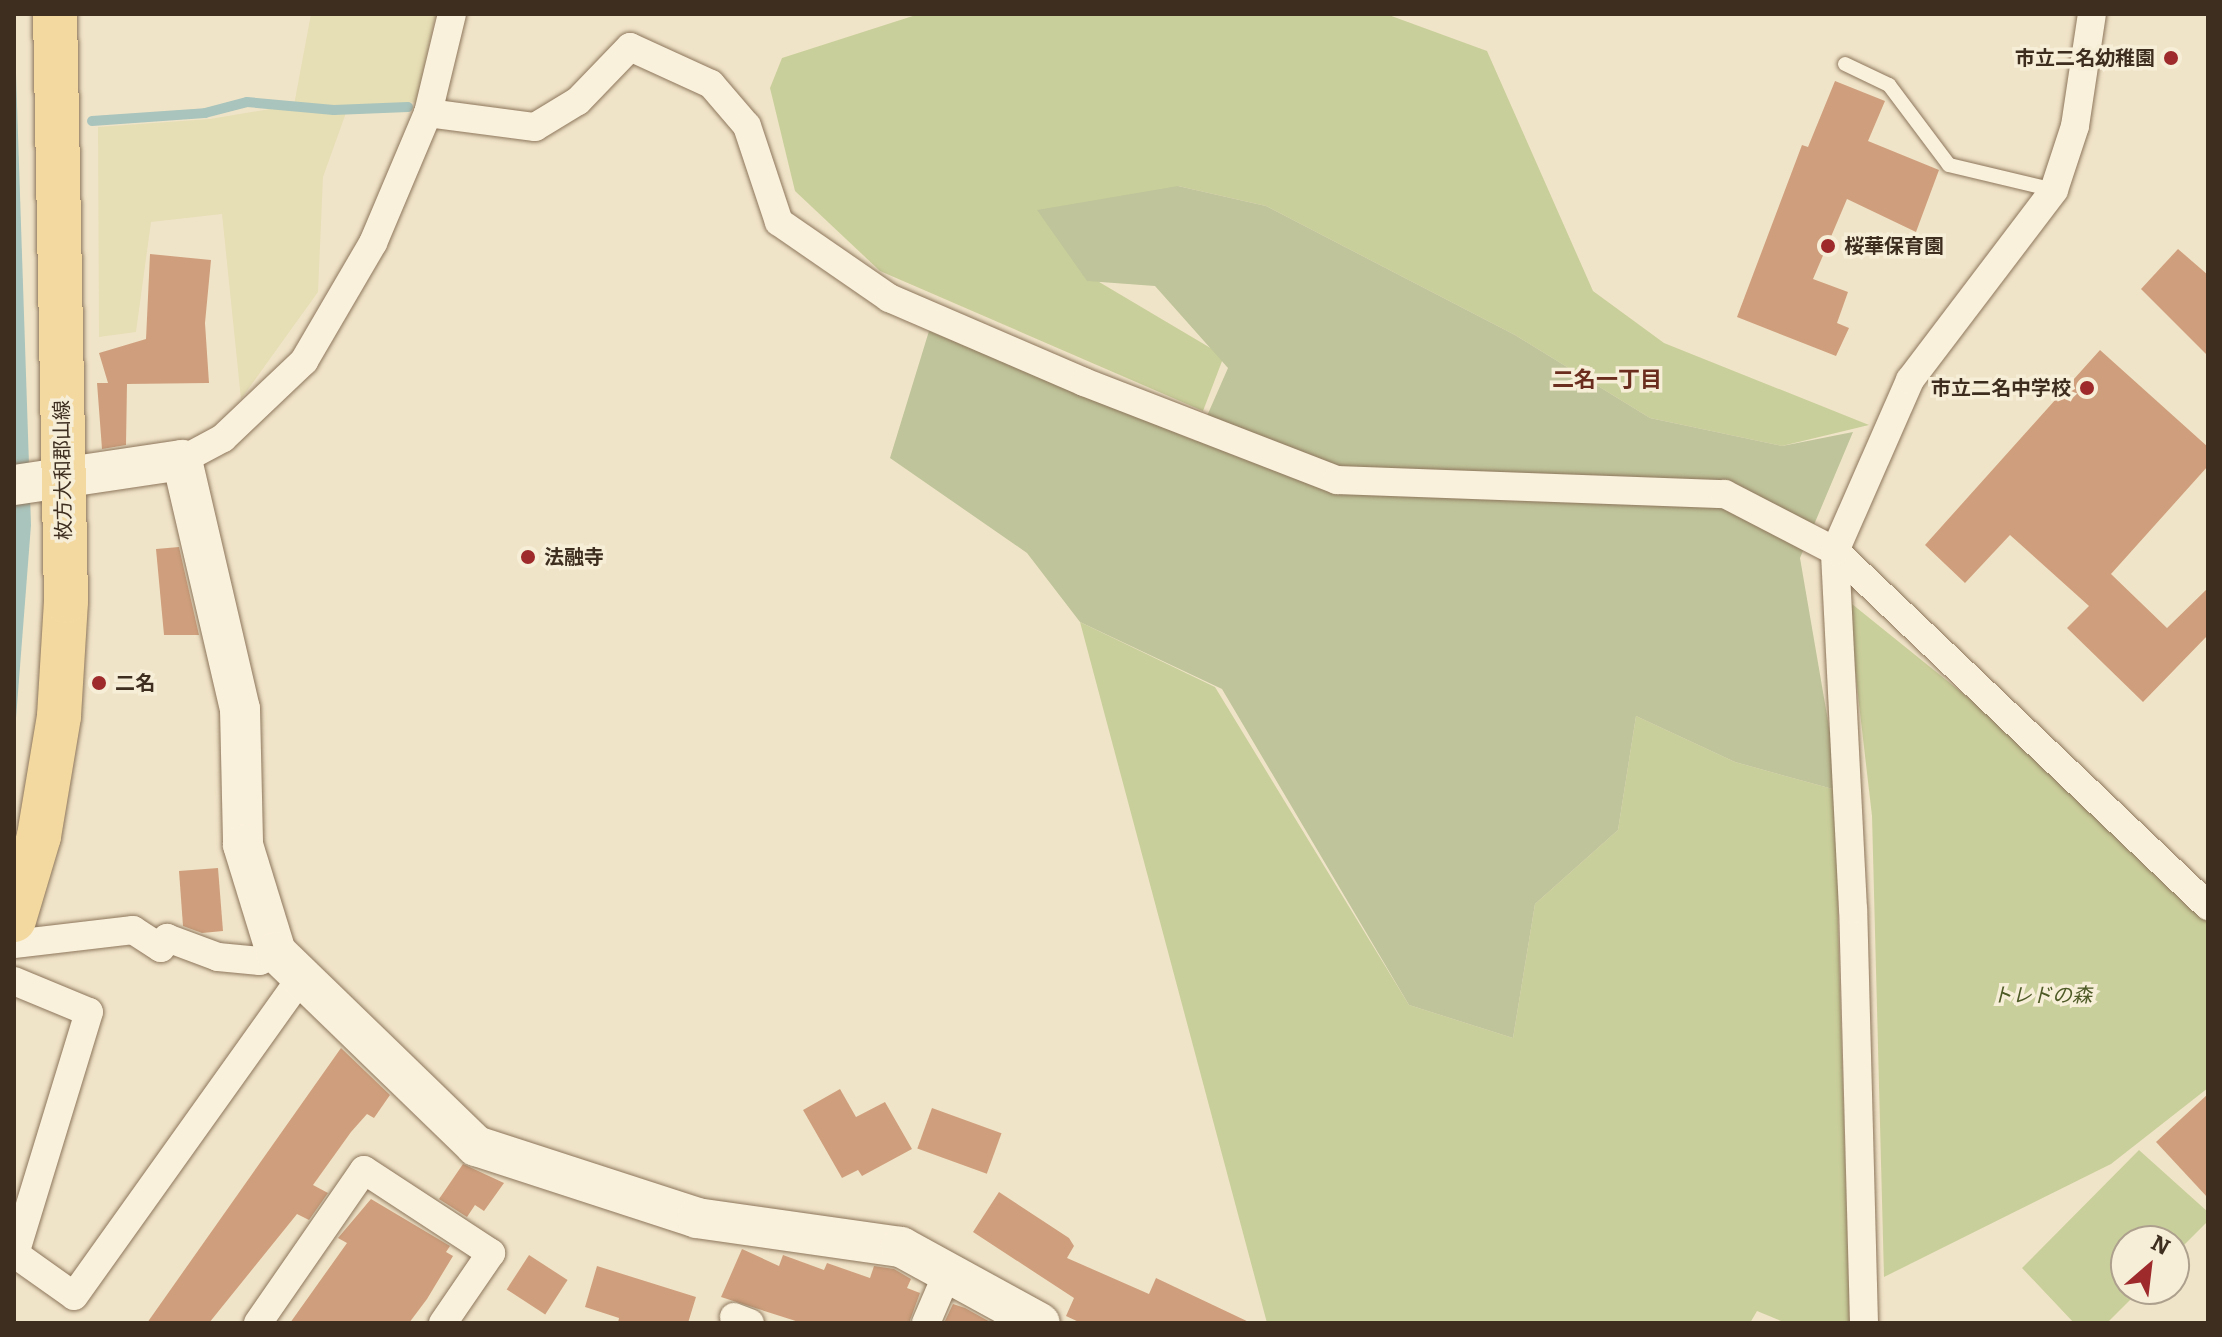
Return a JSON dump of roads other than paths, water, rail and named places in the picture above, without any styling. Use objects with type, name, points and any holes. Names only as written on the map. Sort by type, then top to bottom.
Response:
[{"type":"main road","name":"枚方大和郡山線","points":[[14,920],[39,836],[59,716],[66,601],[41,482],[55,14]]},
{"type":"street","points":[[41,482],[182,460],[223,438],[304,361],[373,243],[428,113],[452,14]]},
{"type":"street","points":[[1864,1323],[1856,971],[1835,551],[1910,380],[2054,190],[2075,126],[2092,14]]},
{"type":"street","points":[[428,113],[535,127],[578,101],[630,47],[711,84],[747,126],[779,222],[889,298],[1084,382],[1337,480],[1725,494],[1835,551],[2208,906]]},
{"type":"street","points":[[182,460],[240,709],[243,845],[289,964],[476,1146],[697,1218],[901,1247],[1040,1323]]},
{"type":"street","points":[[14,944],[133,930],[161,948],[167,938],[218,957],[289,964]]},
{"type":"street","points":[[14,981],[89,1012],[15,1254],[74,1296],[289,964]]},
{"type":"street","points":[[258,1323],[364,1170],[491,1253],[443,1323]]},
{"type":"street","points":[[926,1323],[947,1274]]},
{"type":"lane","points":[[1845,64],[1889,85],[1949,165],[2054,190]]},
{"type":"water","points":[[14,14],[31,525],[14,744]]},
{"type":"waterway","points":[[92,121],[205,113],[247,102],[334,110],[408,107]]},
{"type":"place","name":"市立二名幼稚園","points":[[2171,58]]},
{"type":"place","name":"桜華保育園","points":[[1828,246]]},
{"type":"place","name":"市立二名中学校","points":[[2087,388]]},
{"type":"place","name":"法融寺","points":[[528,557]]},
{"type":"place","name":"二名","points":[[99,683]]},
{"type":"district","name":"二名一丁目","points":[[1607,380]]},
{"type":"park label","name":"トレドの森","points":[[2042,995]]}]
